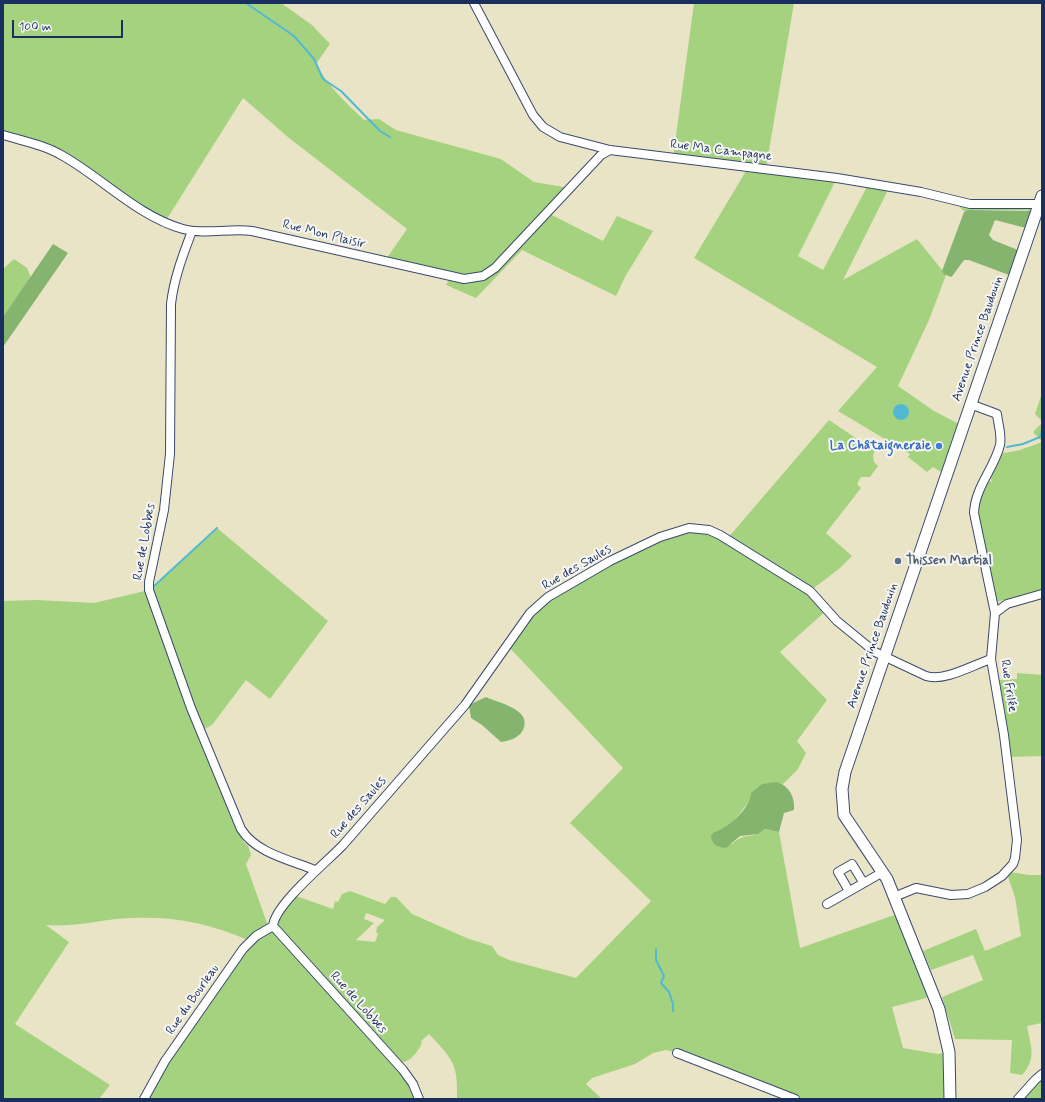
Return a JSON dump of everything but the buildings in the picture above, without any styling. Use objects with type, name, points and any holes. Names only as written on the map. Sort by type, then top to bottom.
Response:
[{"type":"street","name":"Rue Ma Campagne","points":[[474,3],[539,124],[560,137],[610,150],[837,178],[921,192],[970,204],[1041,199]]},
{"type":"street","name":"Rue Mon Plaisir","points":[[3,135],[53,150],[152,215],[173,226],[192,231],[236,229],[252,231],[450,278],[474,278],[489,272],[504,260],[601,155],[610,150]]},
{"type":"street","name":"Avenue Prince Baudouin","points":[[950,1099],[949,1052],[943,1020],[884,872],[846,820],[842,803],[845,772],[1041,199]]},
{"type":"street","name":"Rue de Lobbes","points":[[192,231],[179,266],[173,288],[171,304],[170,454],[164,510],[149,582],[149,590],[191,708],[241,829],[253,844],[315,870]]},
{"type":"street","name":"Rue Frilée","points":[[894,897],[916,888],[951,895],[968,894],[992,883],[1002,876],[1013,864],[1017,840],[1004,735],[991,659],[992,628],[995,613],[974,513],[974,501],[1000,444],[999,428],[997,414],[970,404]]},
{"type":"street","name":"Rue des Saules","points":[[273,926],[277,915],[315,870],[327,862],[343,845],[465,705],[530,613],[548,597],[610,561],[660,537],[689,528],[700,528],[714,532],[810,591],[837,621],[875,652],[933,678],[942,677],[991,659]]},
{"type":"street","points":[[995,613],[1012,601],[1042,594]]},
{"type":"street","points":[[849,891],[838,872],[852,864],[863,882]]},
{"type":"street","points":[[827,904],[863,882],[884,872]]},
{"type":"street","name":"Rue de Lobbes","points":[[273,926],[403,1070],[413,1084],[419,1099]]},
{"type":"street","name":"Rue du Bourleau","points":[[144,1099],[165,1061],[243,948],[256,936],[273,926]]},
{"type":"street","points":[[677,1053],[795,1099]]},
{"type":"street","points":[[1018,1099],[1042,1074]]},
{"type":"green space","points":[[3,3],[281,3],[312,25],[330,44],[316,64],[344,101],[364,120],[379,119],[396,130],[501,159],[534,182],[564,187],[569,190],[548,213],[603,241],[617,216],[653,231],[625,277],[616,296],[522,250],[476,298],[446,285],[450,278],[384,262],[407,229],[289,138],[243,98],[165,222],[65,157],[3,135]]},
{"type":"green space","points":[[694,3],[794,3],[766,168],[837,178],[798,256],[823,270],[869,183],[890,186],[843,280],[917,239],[946,275],[929,320],[898,386],[934,411],[963,426],[946,475],[933,467],[927,472],[908,457],[910,454],[838,411],[877,367],[694,258],[746,171],[673,158]]},
{"type":"green space","points":[[953,201],[1040,204],[1036,213],[1026,210],[964,211]]},
{"type":"green space","points":[[967,210],[1033,211],[1026,228],[995,220],[989,235],[993,240],[1023,252],[1015,274],[1009,275],[969,260],[964,260],[951,277],[944,274],[942,271],[964,212]]},
{"type":"green space","points":[[53,244],[68,253],[3,347],[3,317]]},
{"type":"green space","points":[[14,259],[27,268],[31,278],[3,317],[3,269]]},
{"type":"green space","points":[[1042,393],[1042,421],[1035,414]]},
{"type":"green space","points":[[829,420],[875,451],[873,455],[874,462],[878,466],[870,477],[861,477],[857,484],[861,488],[826,533],[852,556],[840,568],[810,591],[827,610],[780,652],[827,700],[797,741],[806,753],[798,769],[783,784],[777,782],[756,794],[731,824],[714,832],[732,844],[745,836],[756,834],[765,829],[779,832],[800,948],[900,913],[934,996],[892,1007],[903,1048],[938,1054],[949,1052],[950,1099],[795,1099],[666,1050],[653,1053],[635,1064],[592,1078],[586,1084],[602,1099],[457,1099],[455,1069],[449,1056],[429,1034],[421,1041],[422,1043],[420,1047],[413,1057],[402,1063],[398,1063],[419,1099],[144,1099],[250,941],[201,924],[168,919],[134,918],[72,925],[46,925],[69,942],[15,1024],[110,1085],[99,1099],[3,1099],[3,601],[37,600],[94,603],[149,590],[217,528],[328,621],[270,699],[246,680],[212,725],[201,731],[246,838],[243,841],[248,846],[251,855],[246,864],[267,923],[273,926],[293,895],[333,909],[335,901],[338,902],[342,894],[350,891],[385,904],[391,897],[396,897],[412,914],[469,939],[492,946],[498,955],[509,960],[576,978],[651,901],[570,823],[623,768],[507,645],[530,613],[610,561],[689,528],[727,539]],"holes":[[[366,913],[385,920],[377,927],[376,932],[378,934],[375,942],[356,940],[374,923],[364,919]]]},
{"type":"green space","points":[[1042,423],[1042,442],[1033,432]]},
{"type":"green space","points":[[1042,442],[1042,590],[996,602],[978,515],[979,501],[987,480],[992,482],[990,475],[999,454],[1020,450]]},
{"type":"green space","points":[[1017,673],[1042,675],[1042,756],[1009,757],[998,680],[1017,679]]},
{"type":"green space","points":[[486,697],[519,712],[525,723],[523,730],[519,735],[510,740],[501,742],[482,725],[471,718],[469,705]]},
{"type":"green space","points":[[777,782],[788,789],[794,801],[794,810],[784,813],[779,832],[765,829],[758,834],[740,836],[726,848],[718,846],[714,843],[711,836],[714,832],[726,827],[738,817],[747,805],[751,793],[762,784]]},
{"type":"green space","points":[[1010,872],[1029,875],[1042,875],[1042,1023],[1027,1026],[1032,1052],[1030,1063],[1022,1075],[1010,1073],[1012,1040],[955,1039],[942,997],[983,980],[973,955],[931,970],[923,951],[976,929],[985,951],[1021,936],[1015,897],[1007,874]]},
{"type":"green space","points":[[1039,1081],[1042,1081],[1042,1099],[1022,1099]]},
{"type":"water","points":[[901,404],[908,409],[909,412],[904,419],[901,420],[894,415],[893,412],[898,405]]},
{"type":"waterway","points":[[246,3],[294,36],[314,59],[323,79],[341,91],[380,131],[390,137]]},
{"type":"waterway","points":[[1007,447],[1023,444],[1040,437],[1042,430]]},
{"type":"waterway","points":[[153,587],[217,528]]},
{"type":"waterway","points":[[656,949],[656,960],[664,976],[661,983],[669,992],[673,1004],[673,1011]]},
{"type":"place","name":"La Châtaigneraie","points":[[939,446]]},
{"type":"place","name":"Thissen Martial","points":[[898,561]]}]
